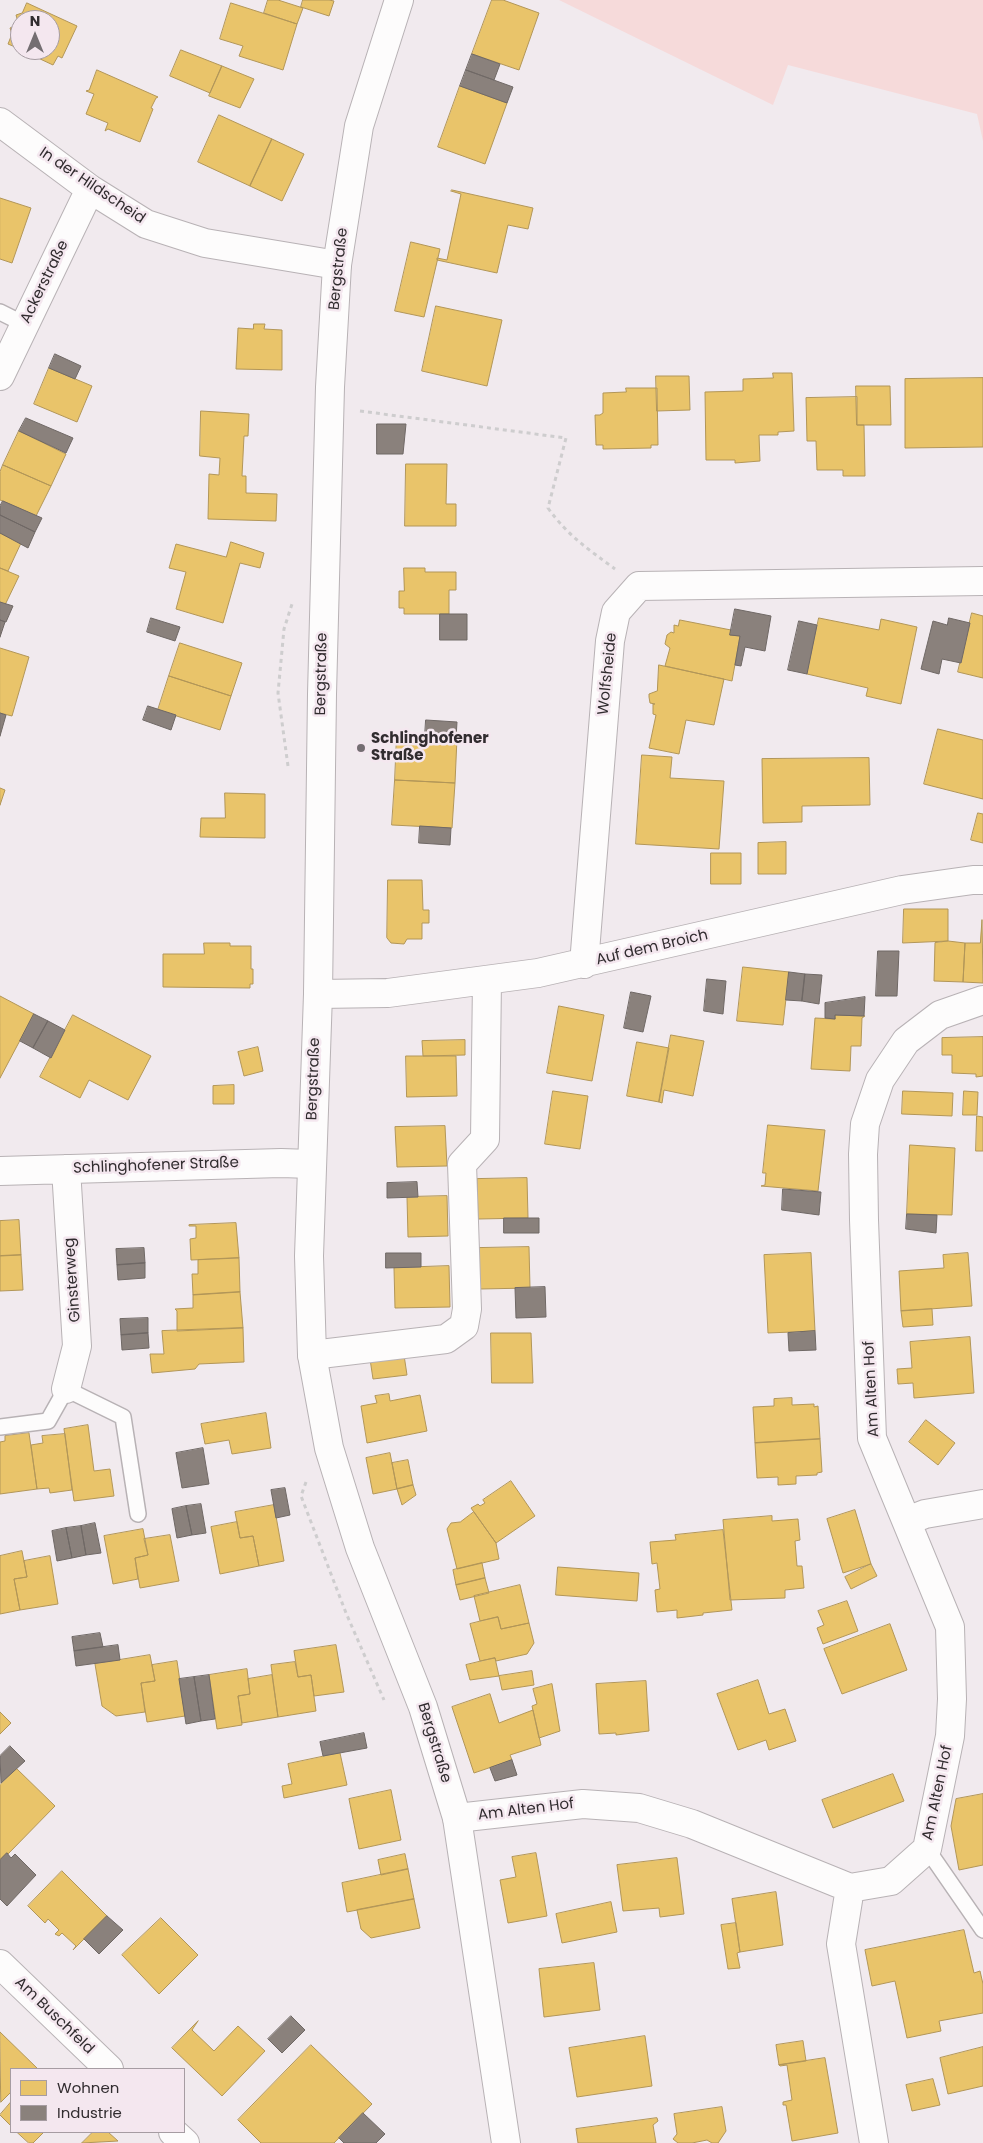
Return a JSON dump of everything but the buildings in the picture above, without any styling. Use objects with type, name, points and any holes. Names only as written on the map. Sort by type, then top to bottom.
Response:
[{"type":"street","name":"Bergstraße","points":[[399,0],[359,126],[337,265],[329,407],[321,737],[318,994],[311,1164],[309,1256],[312,1355],[329,1448],[360,1548],[424,1707],[457,1818],[506,2143]]},
{"type":"street","name":"In der Hildscheid","points":[[0,122],[90,189],[146,224],[205,243],[337,265]]},
{"type":"street","name":"Ackerstraße","points":[[0,376],[90,189]]},
{"type":"street","points":[[639,586],[983,581]]},
{"type":"street","name":"Wolfsheide","points":[[584,964],[610,642],[616,612],[639,586]]},
{"type":"street","name":"Auf dem Broich","points":[[318,994],[388,993],[538,973],[902,890],[983,880]]},
{"type":"street","points":[[312,1355],[446,1339],[464,1326],[467,1309],[462,1164],[486,1139],[486,980]]},
{"type":"street","name":"Am Alten Hof","points":[[457,1818],[583,1804],[639,1808],[692,1824],[850,1888],[891,1881],[927,1849],[950,1736],[952,1699],[950,1627],[908,1521],[872,1438],[863,1154],[865,1124],[880,1080],[906,1041],[940,1015],[983,1000]]},
{"type":"street","name":"Schlinghofener Straße","points":[[0,1171],[281,1163],[311,1164]]},
{"type":"street","name":"Ginsterweg","points":[[66,1169],[77,1346],[66,1389]]},
{"type":"street","points":[[908,1521],[925,1514],[983,1504]]},
{"type":"street","points":[[850,1888],[841,1944],[874,2143]]},
{"type":"street","name":"Am Buschfeld","points":[[0,1964],[108,2068]]},
{"type":"street","points":[[174,2133],[185,2143]]},
{"type":"lane","points":[[0,312],[24,324]]},
{"type":"lane","points":[[0,1428],[48,1421],[66,1389],[123,1417],[138,1514]]},
{"type":"lane","name":"Am Alten Hof","points":[[927,1849],[983,1930]]},
{"type":"path","points":[[329,407],[566,438],[548,508],[579,543],[639,586]]},
{"type":"shaded area","points":[[559,0],[983,0],[983,141],[977,114],[788,65],[773,105]]},
{"type":"place","name":"Schlinghofener Straße","points":[[361,748]]}]
